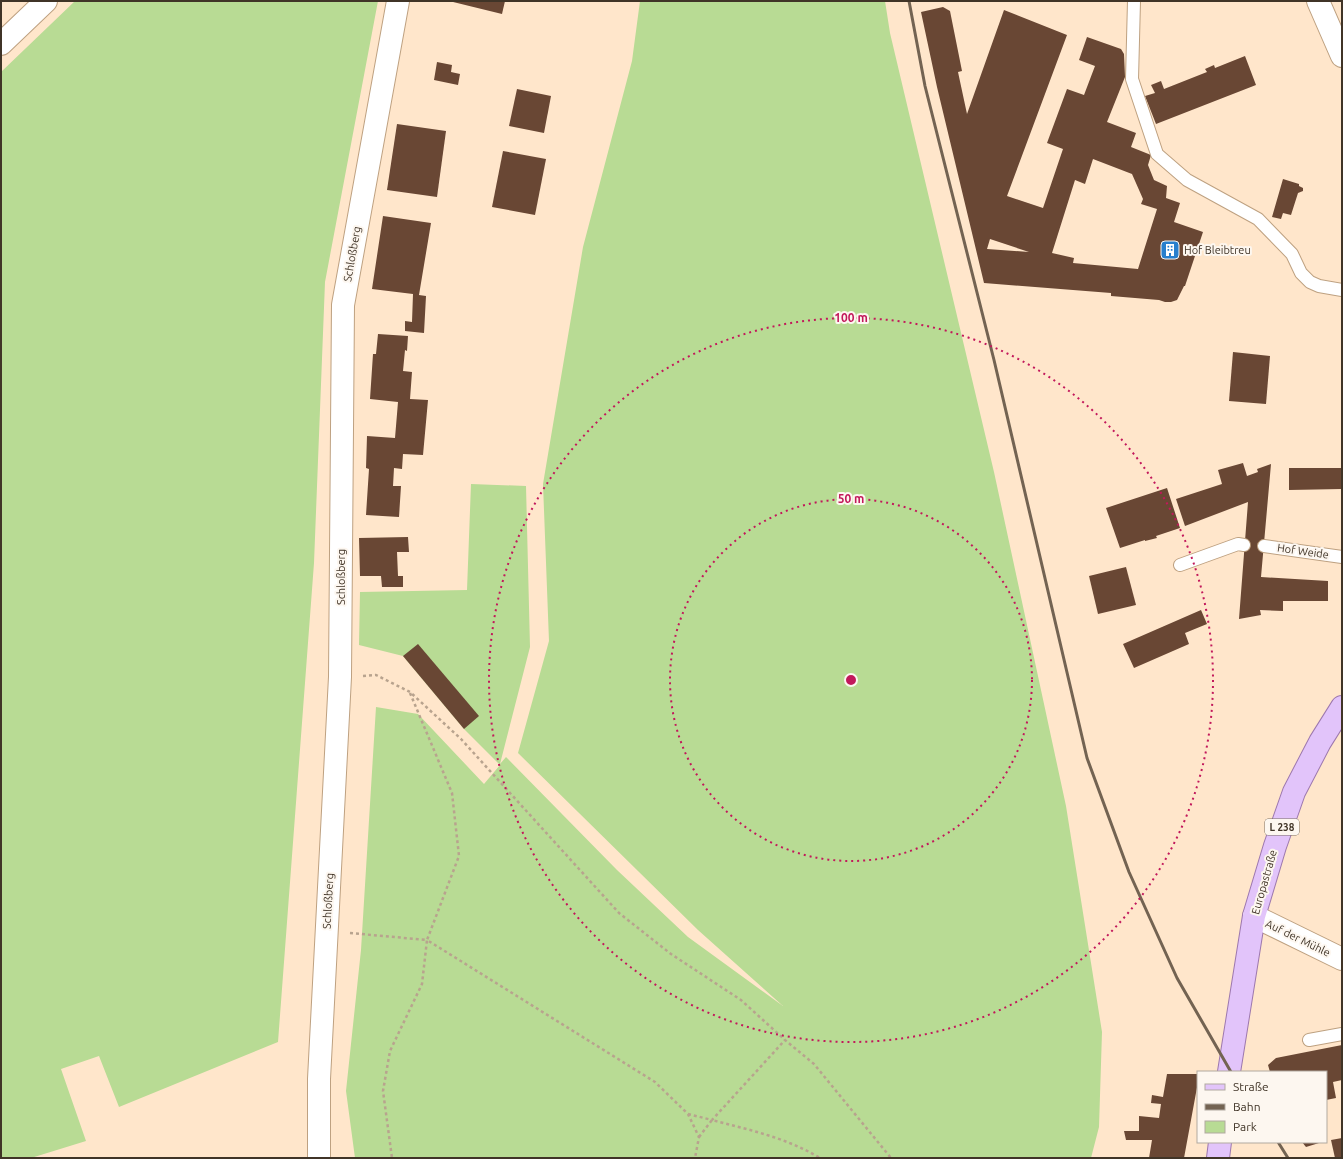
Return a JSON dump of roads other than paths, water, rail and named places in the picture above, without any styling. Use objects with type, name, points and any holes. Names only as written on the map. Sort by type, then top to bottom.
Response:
[{"type":"main road","name":"Europastraße","points":[[1229,1071],[1254,916],[1274,846],[1294,792],[1320,742],[1342,707]]},
{"type":"main road","points":[[1218,1158],[1220,1143]]},
{"type":"street","points":[[1,44],[46,1]]},
{"type":"street","name":"Schloßberg","points":[[319,1158],[319,1079],[340,677],[342,305],[398,1]]},
{"type":"street","points":[[1318,1],[1342,56]]},
{"type":"street","name":"Auf der Mühle","points":[[1254,916],[1342,959]]},
{"type":"lane","points":[[1134,1],[1132,79],[1157,154],[1187,180],[1258,219],[1292,254],[1301,273],[1310,282],[1319,286],[1342,290]]},
{"type":"lane","points":[[1180,565],[1238,544],[1244,545]]},
{"type":"lane","name":"Hof Weide","points":[[1264,546],[1342,557]]},
{"type":"lane","points":[[1309,1040],[1342,1034]]},
{"type":"railway","points":[[909,1],[925,86],[994,360],[1087,758],[1129,872],[1177,978],[1230,1071]]},
{"type":"railway","points":[[1279,1143],[1288,1158]]},
{"type":"place","name":"Hof Bleibtreu","points":[[1170,250]]}]
